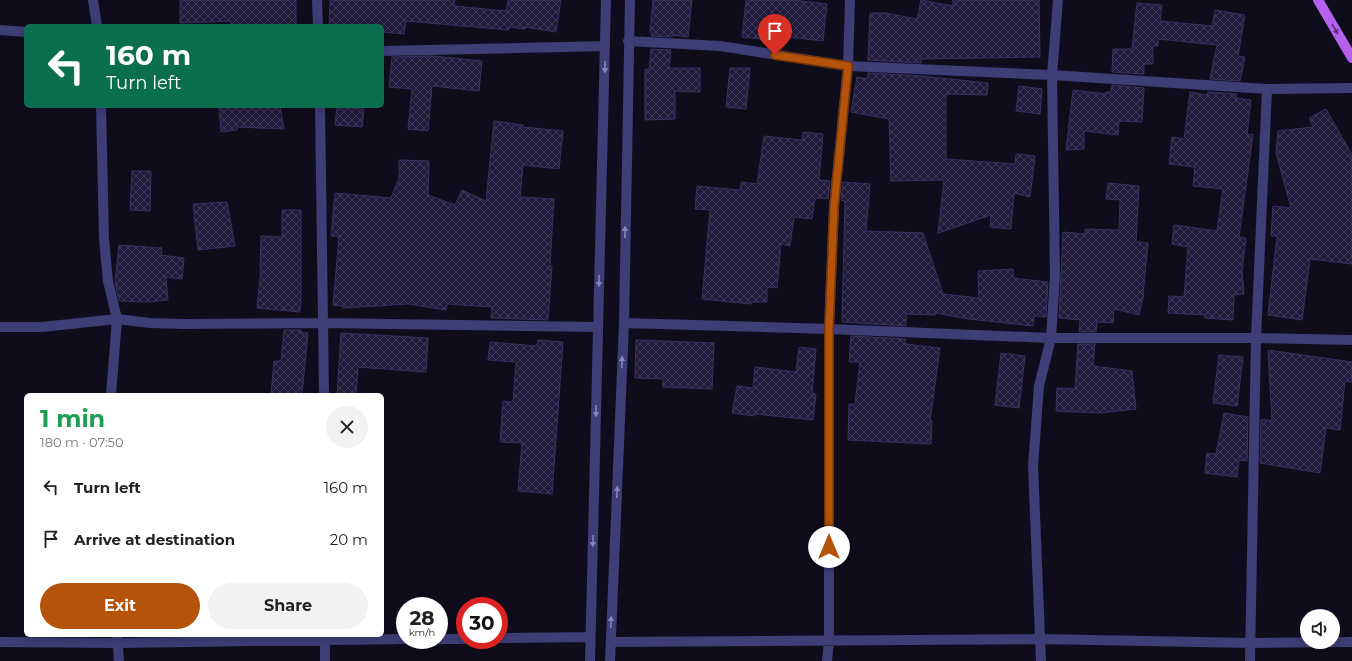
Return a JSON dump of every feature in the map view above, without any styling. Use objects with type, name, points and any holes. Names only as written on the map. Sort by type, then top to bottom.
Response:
[{"type":"main road","points":[[1318,0],[1352,58]]},
{"type":"street","points":[[93,0],[97,24]]},
{"type":"street","points":[[317,0],[318,24]]},
{"type":"street","points":[[590,661],[606,0]]},
{"type":"street","points":[[610,661],[624,323],[628,41],[630,0]]},
{"type":"street","points":[[827,661],[829,641],[829,329],[834,207],[848,66],[850,0]]},
{"type":"street","points":[[1041,661],[1033,466],[1039,386],[1051,338],[1055,276],[1052,74],[1058,0]]},
{"type":"street","points":[[0,30],[24,32]]},
{"type":"street","points":[[628,41],[720,46],[848,66],[1052,74],[1267,89],[1352,88]]},
{"type":"street","points":[[384,51],[605,46]]},
{"type":"street","points":[[1250,661],[1256,338],[1267,89]]},
{"type":"street","points":[[101,108],[104,239],[108,281],[117,320],[111,393]]},
{"type":"street","points":[[320,108],[324,393]]},
{"type":"street","points":[[0,327],[42,327],[117,320],[150,324],[323,323],[598,327]]},
{"type":"street","points":[[624,323],[829,329],[1051,338],[1256,338],[1352,340]]},
{"type":"street","points":[[508,638],[590,637]]},
{"type":"street","points":[[325,638],[325,661]]},
{"type":"street","points":[[0,642],[117,639],[325,638],[396,640]]},
{"type":"street","points":[[117,639],[119,661]]},
{"type":"street","points":[[611,642],[1040,639],[1251,643],[1352,642]]},
{"type":"building","points":[[180,0],[296,0],[296,24],[231,24],[231,21],[180,23]]},
{"type":"building","points":[[330,0],[455,0],[454,6],[506,11],[508,0],[561,0],[556,32],[525,27],[525,29],[509,27],[509,30],[406,21],[404,34],[384,32],[384,24],[329,24]]},
{"type":"building","points":[[653,0],[692,0],[688,37],[672,35],[672,37],[651,36],[652,32],[650,32]]},
{"type":"building","points":[[746,0],[793,0],[827,4],[823,41],[762,34],[761,39],[742,37]]},
{"type":"building","points":[[921,0],[953,6],[953,0],[1039,0],[1040,57],[921,59],[921,63],[868,60],[870,13],[885,13],[917,19]]},
{"type":"building","points":[[1137,3],[1162,5],[1160,21],[1212,26],[1215,10],[1245,15],[1238,56],[1245,57],[1240,81],[1210,79],[1217,45],[1158,39],[1158,46],[1153,46],[1153,64],[1144,64],[1144,74],[1112,72],[1113,49],[1132,49]]},
{"type":"building","points":[[651,49],[671,50],[669,68],[700,68],[700,92],[675,91],[675,119],[645,120],[645,69],[649,69]]},
{"type":"building","points":[[433,56],[482,61],[479,91],[432,86],[428,131],[408,129],[412,89],[389,87],[392,57]]},
{"type":"building","points":[[730,68],[750,68],[746,109],[726,107]]},
{"type":"building","points":[[868,73],[921,76],[988,83],[987,95],[946,94],[946,159],[1015,164],[1016,154],[1035,156],[1030,197],[1014,193],[1011,229],[990,227],[991,215],[938,233],[944,180],[891,181],[889,119],[851,112],[857,77],[867,79]]},
{"type":"building","points":[[1112,85],[1144,88],[1142,122],[1119,121],[1118,135],[1084,131],[1084,149],[1066,150],[1073,90],[1106,94],[1106,92],[1111,92]]},
{"type":"building","points":[[1019,86],[1042,89],[1040,114],[1016,111]]},
{"type":"building","points":[[1190,92],[1207,95],[1208,92],[1237,94],[1236,98],[1251,100],[1247,135],[1253,134],[1239,237],[1246,238],[1242,271],[1244,294],[1234,295],[1233,320],[1205,318],[1205,315],[1168,313],[1169,296],[1184,297],[1188,247],[1172,244],[1174,225],[1217,231],[1223,189],[1193,186],[1195,167],[1169,164],[1172,137],[1184,139]]},
{"type":"building","points":[[219,108],[280,108],[284,129],[237,127],[237,130],[221,132]]},
{"type":"building","points":[[337,108],[364,109],[362,127],[335,125]]},
{"type":"building","points":[[1326,109],[1352,155],[1352,264],[1310,259],[1302,320],[1268,315],[1277,236],[1271,236],[1273,206],[1291,208],[1276,153],[1278,131],[1313,127],[1309,118]]},
{"type":"building","points":[[494,121],[523,125],[523,127],[563,131],[559,169],[523,165],[520,197],[554,199],[550,266],[552,266],[548,320],[491,318],[492,307],[447,304],[446,310],[408,304],[343,308],[343,306],[333,305],[339,237],[331,236],[335,193],[391,198],[399,178],[399,160],[429,161],[428,195],[455,205],[462,190],[486,201]]},
{"type":"building","points":[[803,132],[823,134],[819,180],[830,181],[828,199],[815,198],[812,219],[794,217],[790,246],[781,244],[777,288],[767,287],[767,302],[751,302],[751,304],[702,299],[710,210],[695,209],[697,186],[740,190],[741,182],[757,184],[764,136],[802,140]]},
{"type":"building","points":[[132,171],[151,171],[150,211],[130,210]]},
{"type":"building","points":[[843,182],[870,184],[866,231],[923,233],[943,294],[979,298],[978,271],[1013,269],[1013,278],[1048,282],[1046,317],[1034,316],[1033,326],[969,319],[935,313],[935,315],[906,314],[906,326],[842,322],[845,201],[841,200]]},
{"type":"building","points":[[1108,183],[1139,186],[1136,242],[1148,243],[1144,294],[1139,315],[1114,309],[1113,323],[1097,322],[1096,332],[1079,332],[1080,320],[1059,318],[1063,232],[1085,234],[1085,229],[1119,230],[1120,200],[1106,199]]},
{"type":"building","points":[[227,202],[235,246],[198,250],[193,204]]},
{"type":"building","points":[[282,210],[301,210],[300,312],[257,308],[261,268],[261,236],[282,237]]},
{"type":"building","points":[[119,245],[162,248],[161,255],[184,258],[182,279],[166,277],[168,300],[147,302],[119,301],[115,282]]},
{"type":"building","points":[[284,330],[301,330],[301,332],[308,333],[302,393],[271,393],[274,361],[281,361]]},
{"type":"building","points":[[341,333],[428,338],[426,372],[358,367],[356,393],[337,393]]},
{"type":"building","points":[[851,336],[906,339],[905,344],[940,348],[930,421],[932,421],[931,444],[848,440],[849,404],[855,404],[860,362],[849,362]]},
{"type":"building","points":[[538,340],[563,342],[552,494],[518,491],[522,443],[500,442],[503,401],[513,402],[516,362],[488,360],[490,342],[537,346]]},
{"type":"building","points":[[636,340],[714,343],[712,389],[663,387],[663,379],[635,378]]},
{"type":"building","points":[[1078,344],[1095,344],[1093,366],[1132,371],[1136,409],[1099,413],[1056,411],[1057,388],[1075,389]]},
{"type":"building","points":[[799,347],[816,349],[812,393],[816,394],[813,420],[732,413],[737,386],[753,388],[755,367],[796,372]]},
{"type":"building","points":[[1268,350],[1352,362],[1352,382],[1345,381],[1340,430],[1326,428],[1320,473],[1260,463],[1261,419],[1272,421]]},
{"type":"building","points":[[1001,353],[1025,356],[1019,408],[995,405]]},
{"type":"building","points":[[1219,355],[1243,357],[1237,406],[1213,403]]},
{"type":"building","points":[[1224,413],[1248,417],[1247,461],[1239,460],[1237,477],[1205,473],[1207,453],[1216,454]]},
{"type":"route","points":[[775,55],[848,66],[834,207],[829,329],[829,547]]}]
